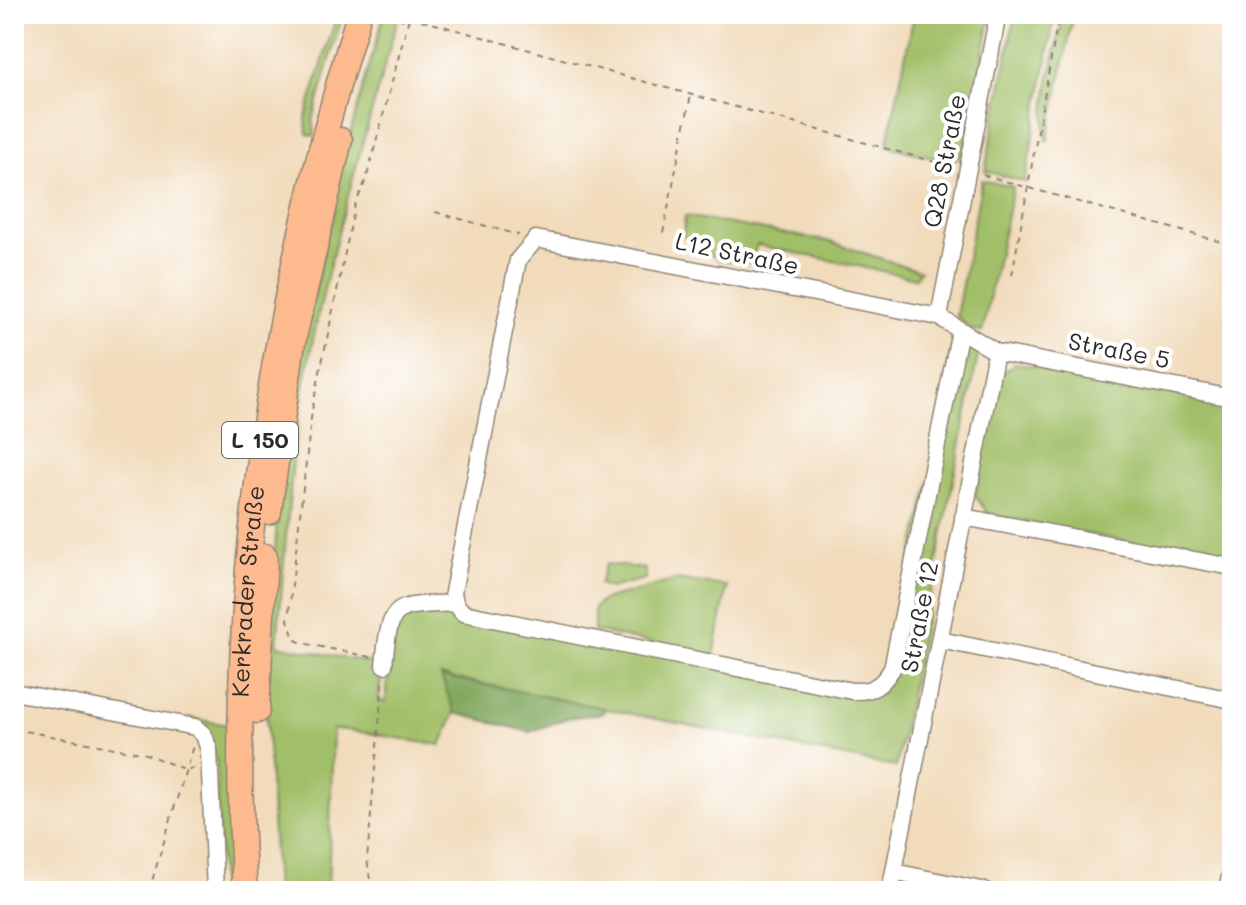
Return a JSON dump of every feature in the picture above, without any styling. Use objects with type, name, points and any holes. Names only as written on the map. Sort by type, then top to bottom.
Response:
[{"type":"highway","name":"Kerkrader Straße","points":[[245,891],[240,699],[250,531],[260,442],[297,242],[359,14]]},
{"type":"highway","name":"Kerkrader Straße","points":[[261,891],[257,705],[267,530],[277,445],[314,244],[386,16]]},
{"type":"street","name":"Q28 Straße","points":[[939,317],[998,14]]},
{"type":"street","points":[[531,243],[518,260],[453,592],[455,603],[463,613],[852,691],[866,692],[881,685],[892,669],[960,330]]},
{"type":"street","name":"L12 Straße","points":[[531,243],[939,317]]},
{"type":"street","points":[[939,317],[996,352]]},
{"type":"street","name":"Straße 5","points":[[996,352],[1232,398]]},
{"type":"street","name":"Straße 12","points":[[890,891],[996,352]]},
{"type":"street","points":[[963,517],[1232,567]]},
{"type":"street","points":[[385,662],[391,618],[398,609],[409,605],[455,603]]},
{"type":"street","points":[[940,640],[1232,700]]},
{"type":"street","points":[[14,692],[199,730],[209,750],[215,891]]},
{"type":"street","points":[[1227,891],[1232,866]]},
{"type":"street","points":[[894,872],[986,891]]},
{"type":"path","points":[[1012,275],[1059,14]]},
{"type":"path","points":[[372,891],[367,860],[385,662],[302,643],[294,639],[288,620],[315,396],[355,205],[366,180],[410,15],[1232,245]]},
{"type":"path","points":[[386,16],[408,21]]},
{"type":"path","points":[[663,233],[691,94]]},
{"type":"path","points":[[435,212],[531,243]]},
{"type":"path","points":[[14,729],[146,754],[186,770],[210,765]]},
{"type":"path","points":[[149,891],[199,730]]},
{"type":"green space","points":[[337,14],[343,14],[313,119],[315,136],[307,134],[306,117]]},
{"type":"green space","points":[[384,14],[399,14],[326,282],[303,390],[292,470],[277,645],[382,665],[379,701],[385,702],[397,616],[437,610],[880,692],[960,353],[965,347],[979,351],[896,767],[442,676],[455,713],[441,745],[333,729],[328,891],[276,891],[265,690],[279,490],[289,416],[341,166]]},
{"type":"green space","points":[[914,14],[991,14],[965,152],[952,162],[887,146]]},
{"type":"green space","points":[[1015,14],[1055,14],[1025,182],[985,171]]},
{"type":"green space","points":[[1064,14],[1074,14],[1047,143],[1047,96]]},
{"type":"green space","points":[[982,180],[1013,187],[982,332],[970,329],[956,316]]},
{"type":"green space","points":[[685,216],[827,241],[920,271],[915,278],[757,245],[750,263],[719,260],[683,236]]},
{"type":"green space","points":[[1015,363],[1232,403],[1232,563],[988,514],[975,495],[996,379]]},
{"type":"green space","points":[[606,564],[645,569],[645,579],[609,588],[599,584]]},
{"type":"green space","points":[[676,580],[727,586],[714,656],[594,631],[594,608],[603,600]]},
{"type":"green space","points":[[441,676],[604,708],[604,713],[567,718],[530,732],[455,713]]},
{"type":"green space","points":[[190,718],[228,725],[234,891],[221,891],[216,758]]}]
